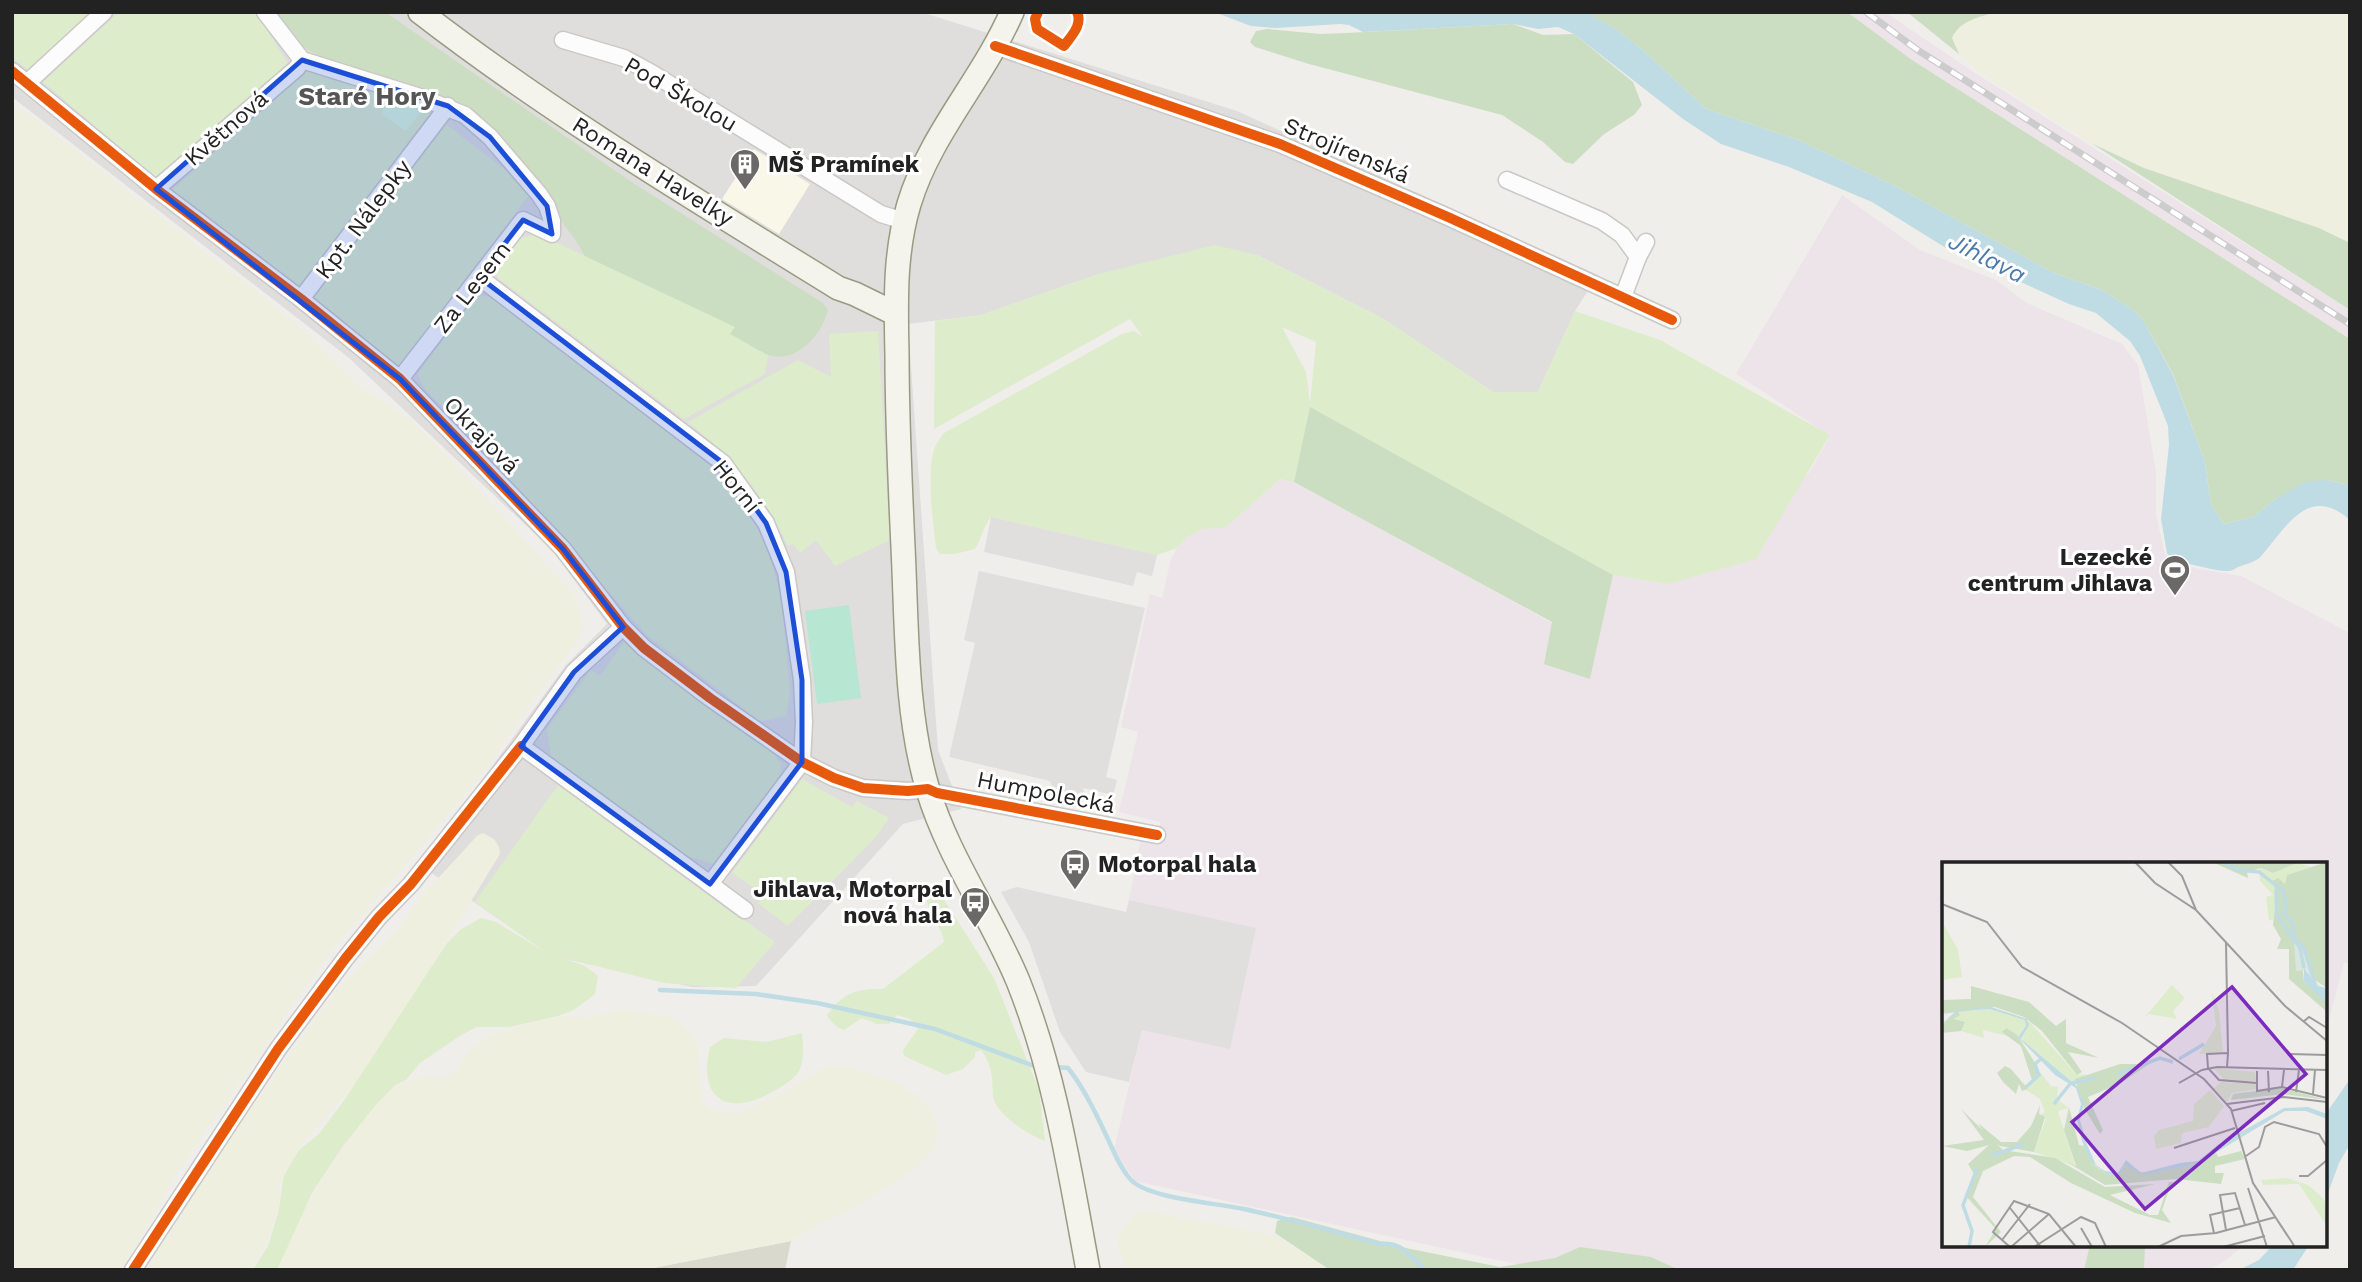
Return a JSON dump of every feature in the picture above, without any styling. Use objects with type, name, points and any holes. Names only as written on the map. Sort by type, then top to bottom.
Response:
[{"type":"main road","name":"Romana Havelky","points":[[420,12],[516,84],[690,196],[838,288],[895,314]]},
{"type":"main road","points":[[1012,12],[995,46],[928,159],[909,201],[897,255],[895,314],[898,441],[911,688],[920,756],[928,789],[953,851],[1013,969],[1034,1025],[1056,1110],[1088,1270]]},
{"type":"street","points":[[27,83],[104,12]]},
{"type":"street","points":[[265,12],[300,64],[448,106]]},
{"type":"street","name":"Pod Školou","points":[[563,40],[633,62],[881,214],[904,222]]},
{"type":"street","name":"Strojírenská","points":[[995,46],[1280,144],[1672,320]]},
{"type":"street","name":"Květnová","points":[[156,189],[300,64]]},
{"type":"street","name":"Okrajová","points":[[12,71],[156,189],[301,299],[400,379],[563,549],[623,627],[644,648],[709,698],[802,762],[834,778],[863,788],[908,791],[928,789]]},
{"type":"street","name":"Kpt. Nálepky","points":[[301,299],[448,106]]},
{"type":"street","name":"Za Lesem","points":[[400,379],[523,220],[552,234],[552,221],[547,206],[516,166],[490,137],[465,115],[448,106]]},
{"type":"street","points":[[1507,180],[1602,221],[1642,250],[1623,298]]},
{"type":"street","name":"Horní","points":[[479,277],[723,463],[766,523],[786,572],[802,680],[802,762]]},
{"type":"street","points":[[133,1270],[278,1049],[345,959],[411,884],[521,746],[574,672],[623,627]]},
{"type":"street","points":[[521,746],[746,910]]},
{"type":"street","points":[[710,884],[802,762]]},
{"type":"street","name":"Humpolecká","points":[[928,789],[937,793],[1157,835]]},
{"type":"highlighted area","points":[[302,60],[448,106],[490,137],[547,206],[552,234],[523,220],[479,277],[723,463],[766,523],[786,572],[802,680],[802,762],[710,884],[521,746],[574,672],[623,627],[563,549],[400,379],[156,189]]},
{"type":"shaded area","points":[[12,12],[921,12],[1237,111],[1598,275],[1575,311],[1538,392],[1493,392],[1382,318],[1257,255],[1099,274],[981,315],[908,324],[938,750],[961,809],[903,824],[756,986],[692,987],[552,956],[420,865],[566,665],[607,624],[551,549],[349,358],[12,97]]},
{"type":"shaded area","points":[[1847,12],[1885,12],[1972,71],[2350,310],[2350,339],[1912,60]]},
{"type":"shaded area","points":[[754,149],[810,184],[779,234],[722,199]]},
{"type":"shaded area","points":[[1842,195],[1920,250],[1996,280],[2027,303],[2122,344],[2138,365],[2156,472],[2156,515],[2165,554],[2183,573],[2189,567],[2241,576],[2350,633],[2350,963],[2344,963],[2327,1027],[2327,862],[1942,862],[1942,1247],[2242,1247],[2209,1270],[1543,1270],[1135,1181],[1114,1150],[1142,1030],[1256,929],[1129,900],[1141,838],[1156,843],[1160,822],[1119,812],[1138,732],[1121,727],[1150,594],[1162,598],[1171,559],[1177,548],[1187,537],[1202,529],[1225,528],[1280,479],[1294,482],[1552,623],[1590,679],[1613,575],[1668,584],[1809,473],[1830,436],[1736,374]]},
{"type":"shaded area","points":[[991,517],[1157,555],[1152,576],[1137,572],[1133,586],[984,552]]},
{"type":"shaded area","points":[[979,571],[1145,608],[1106,777],[1117,780],[1113,795],[1083,788],[1086,801],[1054,793],[1050,781],[949,757],[975,643],[964,640]]},
{"type":"shaded area","points":[[1017,887],[1126,912],[1129,900],[1256,928],[1230,1049],[1142,1030],[1129,1082],[1086,1072],[1060,1032],[1029,942],[1001,892]]},
{"type":"shaded area","points":[[791,1241],[785,1270],[643,1270]]},
{"type":"green space","points":[[12,12],[93,12],[28,70],[12,57]]},
{"type":"green space","points":[[119,12],[256,12],[288,64],[158,179],[43,82]]},
{"type":"green space","points":[[271,12],[385,12],[630,181],[823,303],[828,310],[820,328],[807,345],[798,351],[779,357],[769,355],[730,334],[735,327],[585,256],[517,164],[466,111],[436,95],[315,54],[285,35]]},
{"type":"green space","points":[[1583,12],[1847,12],[1912,60],[2350,339],[2350,485],[2326,480],[2277,498],[2253,517],[2224,524],[2211,505],[2205,462],[2173,374],[2143,320],[2133,310],[2102,290],[2054,273],[1897,187],[1798,140],[1706,109],[1644,51],[1617,30]]},
{"type":"green space","points":[[1907,12],[1997,12],[1971,20],[1960,27],[1952,38],[1959,54]]},
{"type":"green space","points":[[1997,12],[2350,12],[2350,243],[2319,228],[2144,168],[2091,143],[1982,74],[1959,54],[1952,37],[1956,29],[1971,20]]},
{"type":"green space","points":[[1513,24],[1543,35],[1574,34],[1633,82],[1642,105],[1634,115],[1604,134],[1573,164],[1565,162],[1543,142],[1502,115],[1309,64],[1255,47],[1250,42],[1256,31],[1267,29],[1320,34]]},
{"type":"green space","points":[[312,66],[435,107],[408,142],[410,144],[299,289],[172,190]]},
{"type":"green space","points":[[392,96],[422,111],[406,131],[381,114]]},
{"type":"green space","points":[[12,107],[30,115],[253,289],[312,338],[358,386],[409,418],[456,465],[575,596],[584,626],[575,644],[522,715],[482,775],[327,956],[172,1180],[124,1270],[12,1270]]},
{"type":"green space","points":[[446,124],[532,191],[399,366],[313,298]]},
{"type":"green space","points":[[2091,143],[2144,168],[2319,228],[2350,243],[2350,310]]},
{"type":"green space","points":[[538,234],[736,327],[731,334],[768,354],[765,374],[684,419],[498,278],[497,269],[521,238]]},
{"type":"green space","points":[[1215,245],[1257,255],[1382,318],[1493,392],[1538,392],[1575,311],[1660,340],[1830,435],[1756,559],[1668,584],[1613,575],[1311,408],[1294,482],[1280,479],[1225,528],[1202,529],[1187,537],[1177,548],[1157,555],[991,517],[975,549],[955,554],[940,554],[936,548],[933,525],[931,469],[935,447],[944,433],[1122,334],[1134,331],[1143,337],[1130,319],[934,429],[935,321],[981,315],[1099,274]],"holes":[[[1282,327],[1316,342],[1310,403],[1306,372]]]},
{"type":"green space","points":[[482,296],[492,297],[708,464],[739,499],[765,541],[781,597],[790,692],[786,716],[760,721],[647,635],[506,475],[422,385],[418,374],[473,300]]},
{"type":"green space","points":[[878,331],[890,540],[835,566],[816,540],[800,553],[793,544],[788,546],[769,510],[746,478],[719,449],[688,422],[798,360],[831,377],[829,334]]},
{"type":"green space","points":[[1310,407],[1613,575],[1590,679],[1544,664],[1552,622],[1294,482]]},
{"type":"green space","points":[[849,605],[861,698],[817,704],[805,611]]},
{"type":"green space","points":[[624,642],[777,756],[776,759],[781,763],[780,777],[714,864],[685,855],[551,758],[547,729],[591,670],[600,676]]},
{"type":"green space","points":[[802,779],[852,807],[857,801],[889,818],[875,838],[788,926],[758,903],[764,894],[732,873]]},
{"type":"green space","points":[[558,785],[775,942],[736,988],[664,983],[560,957],[585,966],[598,976],[595,994],[574,1010],[558,1016],[509,1027],[477,1027],[420,1063],[406,1080],[395,1085],[374,1107],[343,1146],[312,1193],[277,1270],[253,1270],[268,1246],[279,1210],[283,1179],[299,1150],[319,1134],[345,1099],[447,943],[460,930],[481,918],[496,922],[545,952],[475,902]]},
{"type":"green space","points":[[483,833],[494,839],[500,854],[386,1040],[355,1084],[306,1139],[286,1172],[279,1186],[279,1210],[267,1241],[251,1270],[145,1270],[232,1134],[338,989],[402,925],[420,898],[477,836]]},
{"type":"green space","points":[[931,886],[939,892],[994,978],[1039,1090],[1045,1141],[1006,1117],[995,1103],[990,1067],[981,1050],[975,1052],[975,1057],[963,1069],[946,1075],[904,1056],[903,1050],[918,1029],[910,1019],[897,1015],[889,1024],[877,1024],[862,1018],[844,1030],[834,1024],[827,1015],[838,1002],[851,993],[883,989],[944,942],[927,903],[927,887]]},
{"type":"green space","points":[[622,1009],[670,1017],[683,1025],[693,1036],[698,1046],[701,1100],[711,1110],[739,1113],[779,1095],[826,1066],[848,1067],[895,1082],[917,1095],[930,1108],[938,1128],[936,1141],[915,1169],[850,1210],[791,1241],[643,1270],[277,1270],[305,1208],[343,1146],[395,1085],[426,1076],[443,1078],[450,1075],[467,1053],[489,1035],[543,1020],[565,1016],[587,1018]]},
{"type":"green space","points":[[802,1033],[801,1066],[797,1074],[784,1085],[758,1099],[743,1103],[720,1099],[713,1092],[708,1080],[707,1065],[710,1047],[724,1038],[767,1042]]},
{"type":"green space","points":[[1147,1211],[1277,1236],[1330,1270],[1125,1270],[1117,1243],[1119,1234],[1135,1214]]},
{"type":"green space","points":[[1292,1217],[1406,1248],[1500,1267],[1555,1258],[1580,1247],[1651,1257],[1679,1270],[1330,1270],[1275,1233],[1277,1221]]},
{"type":"green space","points":[[2090,1247],[2145,1247],[2144,1270],[2084,1270]]},
{"type":"water","name":"Jihlava","points":[[1214,12],[1587,13],[1617,30],[1644,51],[1706,109],[1798,140],[1897,187],[2054,273],[2102,290],[2133,310],[2143,320],[2173,375],[2205,462],[2211,505],[2224,524],[2253,517],[2277,498],[2305,482],[2326,480],[2350,485],[2350,520],[2336,510],[2323,506],[2311,507],[2290,521],[2260,557],[2232,570],[2174,563],[2167,553],[2161,519],[2169,445],[2168,426],[2140,356],[2130,341],[2096,313],[2069,304],[1946,248],[1872,202],[1789,167],[1721,144],[1683,119],[1574,34],[1558,27],[1538,29],[1513,24],[1363,32],[1340,24],[1276,28],[1251,26]]},
{"type":"water","points":[[2350,1079],[2350,1144],[2339,1163],[2327,1196],[2327,1112]]},
{"type":"water","points":[[2271,1247],[2308,1247],[2293,1270],[2239,1270],[2259,1260]]},
{"type":"waterway","points":[[660,990],[756,994],[817,1003],[935,1029],[1034,1066]]},
{"type":"waterway","points":[[1055,1067],[1068,1068],[1074,1076],[1123,1169],[1131,1180],[1140,1186],[1168,1196],[1244,1209],[1380,1244],[1394,1245],[1400,1247],[1426,1270]]},
{"type":"railway","points":[[1866,12],[1919,51],[2350,324]]},
{"type":"cycle path","points":[[1038,12],[1035,19],[1037,29],[1064,46],[1077,26],[1077,12]]},
{"type":"cycle path","points":[[995,46],[1280,144],[1448,217],[1672,320]]},
{"type":"cycle path","points":[[12,71],[156,189],[301,299],[400,379],[563,549],[623,627],[644,648],[802,762],[834,778],[863,788],[908,791],[928,789],[937,793],[1157,835]]},
{"type":"cycle path","points":[[133,1270],[278,1049],[345,959],[379,917],[411,884],[521,746]]},
{"type":"place","name":"MŠ Pramínek","points":[[745,191]]},
{"type":"place","name":"Lezecké centrum Jihlava","points":[[2175,597]]},
{"type":"place","name":"Motorpal hala","points":[[1075,891]]},
{"type":"place","name":"Jihlava, Motorpal nová hala","points":[[975,929]]},
{"type":"district","name":"Staré Hory","points":[[367,96]]}]
